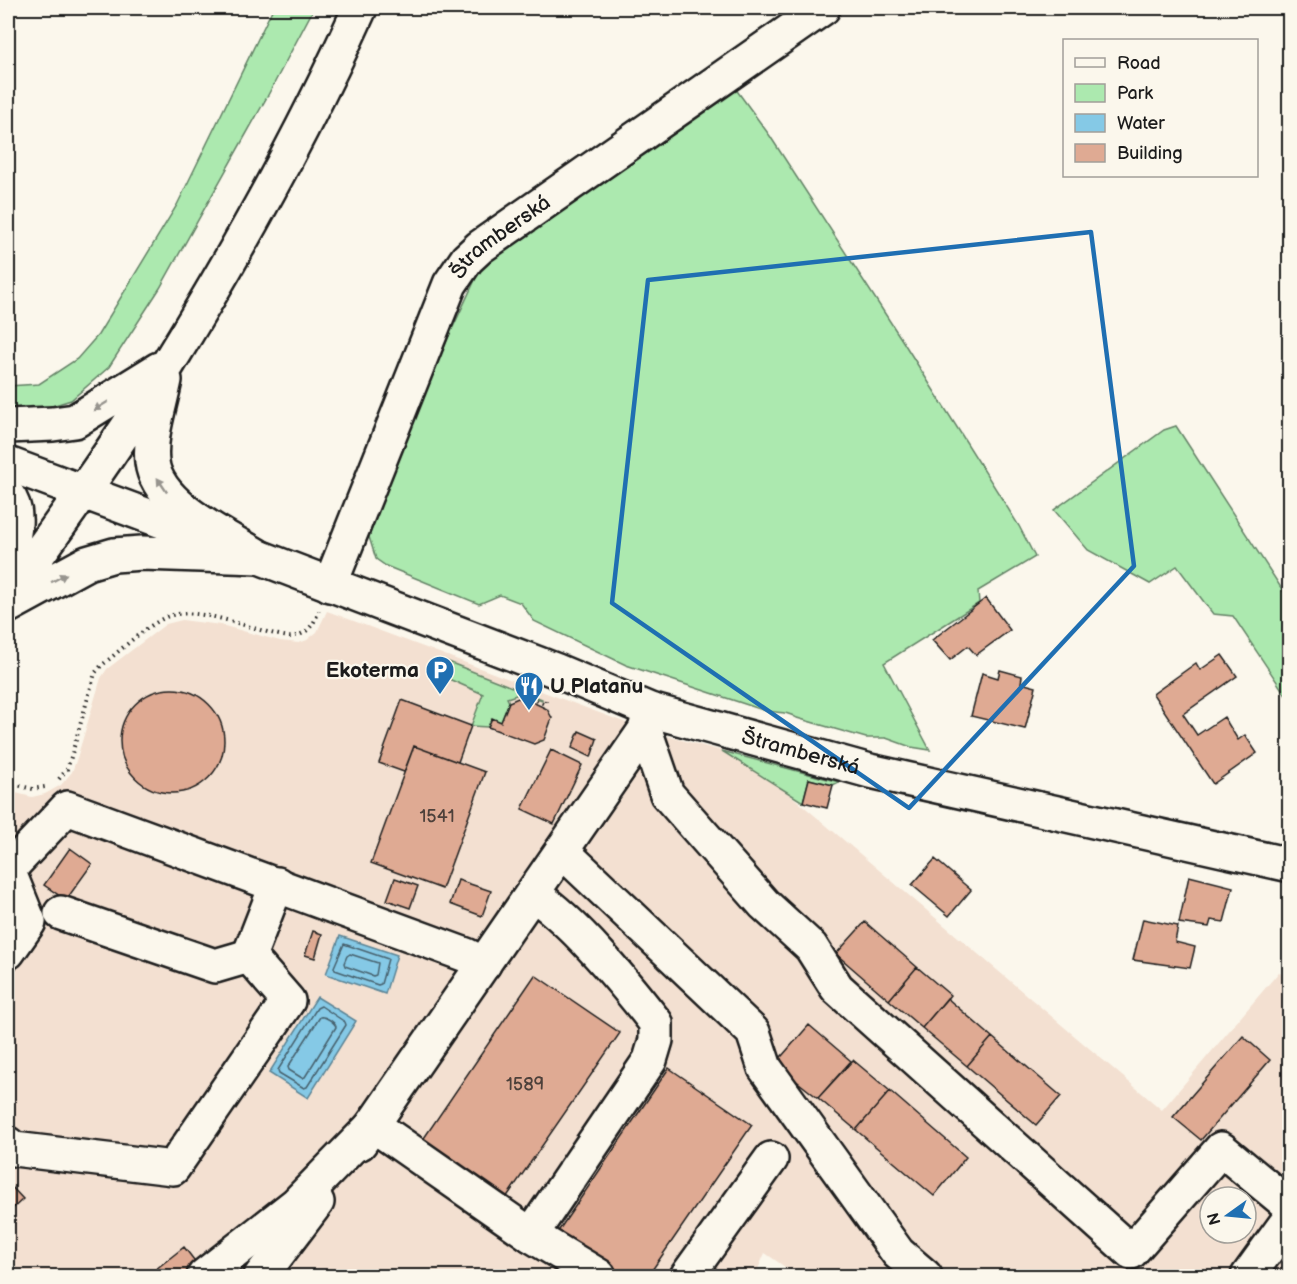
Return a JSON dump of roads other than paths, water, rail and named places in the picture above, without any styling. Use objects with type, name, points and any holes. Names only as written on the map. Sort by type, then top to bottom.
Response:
[{"type":"street","points":[[8,596],[83,491],[168,364],[293,145],[340,53],[360,8]]},
{"type":"street","name":"Štramberská","points":[[330,585],[450,284],[467,259],[480,247],[823,8]]},
{"type":"street","points":[[8,426],[75,421],[168,364]]},
{"type":"street","points":[[168,364],[152,442],[152,463],[158,481],[169,495],[196,519],[259,557]]},
{"type":"street","name":"Štramberská","points":[[8,464],[557,671],[648,720],[1290,865]]},
{"type":"street","points":[[8,496],[14,508],[14,534],[8,561]]},
{"type":"street","points":[[8,606],[87,563],[114,555],[142,553],[259,557]]},
{"type":"street","points":[[261,1276],[373,1125],[533,894],[648,720]]},
{"type":"street","points":[[648,720],[667,794],[764,904],[811,947],[837,988],[1131,1252],[1221,1149],[1290,1206]]},
{"type":"street","points":[[8,952],[29,922],[27,859],[67,808],[277,884],[466,955],[484,964]]},
{"type":"street","points":[[562,851],[753,1032],[765,1068],[898,1253],[925,1276]]},
{"type":"street","points":[[249,956],[277,884]]},
{"type":"street","points":[[531,1235],[650,1060],[656,1040],[656,1023],[593,949],[548,904],[533,894]]},
{"type":"street","points":[[61,913],[215,966],[249,956]]},
{"type":"street","points":[[8,1144],[14,1149],[173,1168],[288,1001],[249,956]]},
{"type":"street","points":[[373,1125],[531,1235],[599,1276]]},
{"type":"street","points":[[204,1276],[296,1204],[373,1125]]},
{"type":"street","points":[[687,1276],[771,1159]]},
{"type":"street","points":[[1248,1276],[1290,1218]]},
{"type":"water","points":[[340,936],[397,955],[385,994],[326,974]]},
{"type":"water","points":[[317,997],[356,1021],[308,1098],[269,1073]]},
{"type":"place","name":"Ekoterma","points":[[440,696]]},
{"type":"place","name":"U Platanu","points":[[529,712]]}]
